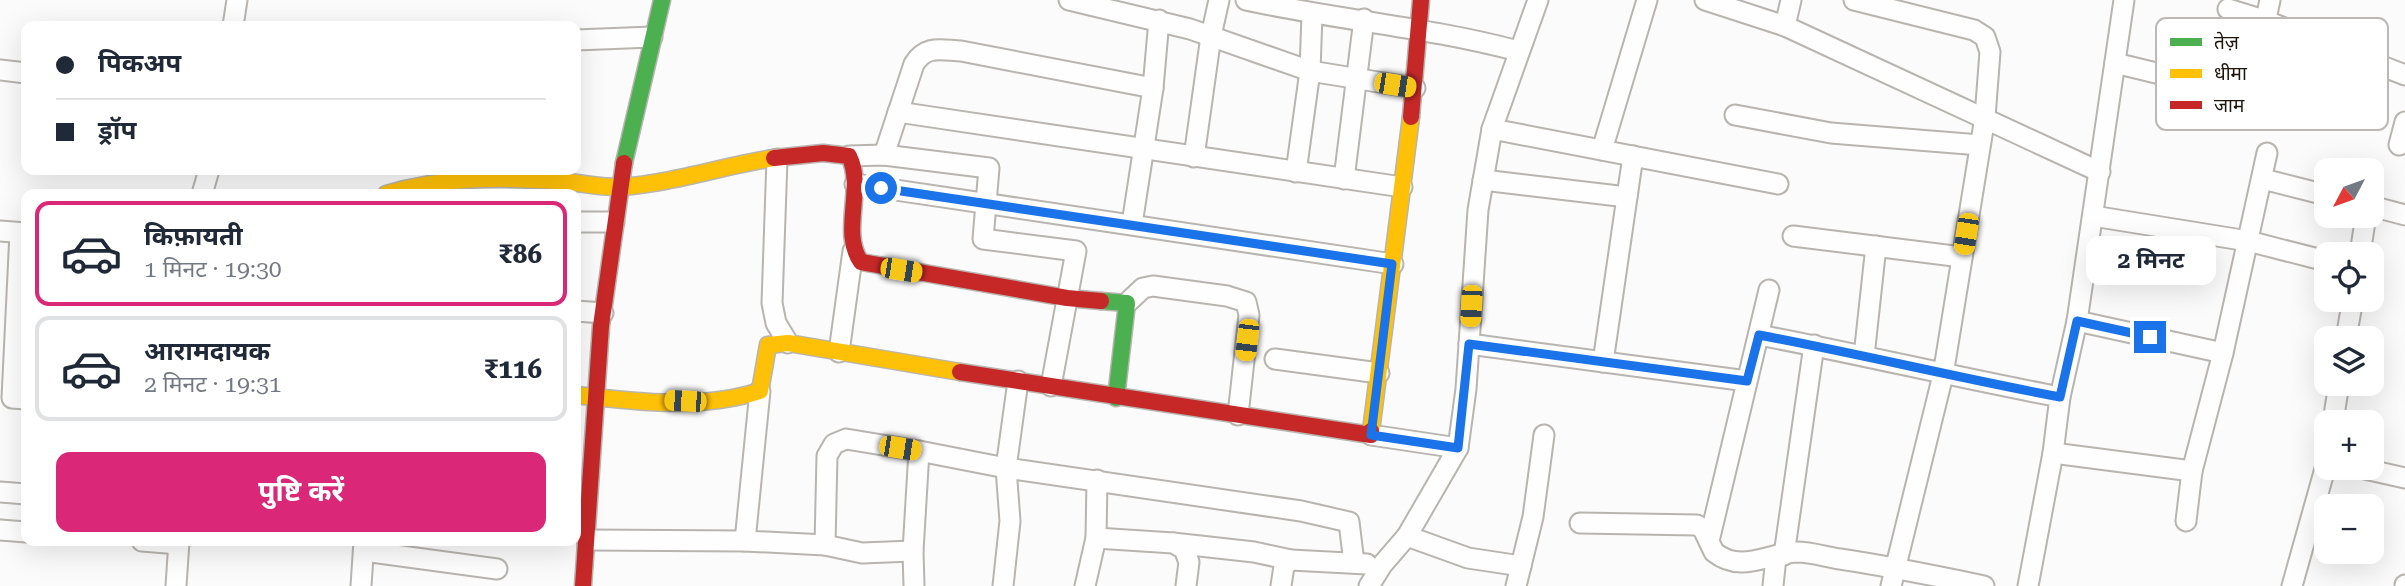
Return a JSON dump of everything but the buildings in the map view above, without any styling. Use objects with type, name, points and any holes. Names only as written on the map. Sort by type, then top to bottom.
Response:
[{"type":"street","points":[[234,21],[237,0]]},
{"type":"street","points":[[583,586],[595,398],[618,187],[662,0]]},
{"type":"street","points":[[1069,0],[1107,3],[1310,71],[1415,88]]},
{"type":"street","points":[[1194,157],[1211,36],[1219,0]]},
{"type":"street","points":[[1246,0],[1419,28],[1518,51]]},
{"type":"street","points":[[1371,435],[1415,88],[1421,0]]},
{"type":"street","points":[[1369,586],[1382,565],[1407,536],[1458,448],[1483,180],[1492,129],[1538,0]]},
{"type":"street","points":[[1602,150],[1647,0]]},
{"type":"street","points":[[1705,0],[1727,3],[1785,26],[2100,172]]},
{"type":"street","points":[[1785,26],[1791,0]]},
{"type":"street","points":[[1854,0],[1974,30],[1984,37],[1990,52],[1985,117],[1943,376],[1891,586]]},
{"type":"street","points":[[2028,586],[2053,453],[2060,397],[2077,321],[2124,0]]},
{"type":"street","points":[[2265,18],[2270,0]]},
{"type":"street","points":[[1296,172],[1310,71],[1301,8]]},
{"type":"street","points":[[2228,9],[2257,18]]},
{"type":"street","points":[[1344,179],[1354,79],[1364,19]]},
{"type":"street","points":[[1132,224],[1153,88],[1159,20]]},
{"type":"street","points":[[581,40],[652,37]]},
{"type":"street","points":[[884,155],[914,64],[921,52],[929,49],[961,51],[1153,88]]},
{"type":"street","points":[[2115,64],[2156,73]]},
{"type":"street","points":[[2388,68],[2405,75]]},
{"type":"street","points":[[0,70],[21,72]]},
{"type":"street","points":[[898,112],[1402,187]]},
{"type":"street","points":[[1735,115],[1831,133],[1980,145]]},
{"type":"street","points":[[2399,145],[2405,122]]},
{"type":"street","points":[[1492,129],[1778,184]]},
{"type":"street","points":[[395,189],[416,177],[557,181],[618,187],[833,152],[849,156],[884,155],[989,167],[983,239],[1076,251],[1051,386]]},
{"type":"street","points":[[2186,521],[2192,471],[2223,353],[2267,153]]},
{"type":"street","points":[[839,352],[853,251],[856,170],[849,156]]},
{"type":"street","points":[[1604,362],[1633,156]]},
{"type":"street","points":[[777,159],[772,303],[776,323],[788,343]]},
{"type":"street","points":[[2263,179],[2314,192]]},
{"type":"street","points":[[1483,180],[1627,197]]},
{"type":"street","points":[[855,184],[1392,264]]},
{"type":"street","points":[[2384,209],[2405,215]]},
{"type":"street","points":[[2093,216],[2248,241],[2314,258]]},
{"type":"street","points":[[581,222],[614,222]]},
{"type":"street","points":[[0,231],[21,233]]},
{"type":"street","points":[[1793,236],[1962,257]]},
{"type":"street","points":[[1864,356],[1876,246]]},
{"type":"street","points":[[853,251],[861,262],[875,265],[1067,298],[1127,303]]},
{"type":"street","points":[[13,398],[21,266]]},
{"type":"street","points":[[1116,398],[1127,303],[1143,288],[1153,286],[1227,296],[1246,302],[1250,315],[1238,415]]},
{"type":"street","points":[[1709,541],[1769,290]]},
{"type":"street","points":[[581,312],[603,313]]},
{"type":"street","points":[[2077,321],[2223,353]]},
{"type":"street","points":[[1759,335],[1864,356],[1943,376],[2060,397]]},
{"type":"street","points":[[745,541],[760,391],[768,345],[788,343],[1116,398],[1458,448]]},
{"type":"street","points":[[1469,344],[1747,381]]},
{"type":"street","points":[[1773,586],[1814,345]]},
{"type":"street","points":[[1275,359],[1379,373]]},
{"type":"street","points":[[1003,586],[1010,521],[1006,467],[1017,381]]},
{"type":"street","points":[[581,397],[708,402],[760,391]]},
{"type":"street","points":[[1516,586],[1532,517],[1544,435]]},
{"type":"street","points":[[825,545],[827,456],[834,444],[846,439],[1006,467],[1301,511],[1349,522],[1354,563]]},
{"type":"street","points":[[914,586],[913,551],[919,451]]},
{"type":"street","points":[[2053,453],[2192,471]]},
{"type":"street","points":[[2384,473],[2405,478]]},
{"type":"street","points":[[1085,586],[1096,538],[1097,480]]},
{"type":"street","points":[[2292,586],[2322,480]]},
{"type":"street","points":[[0,492],[21,494]]},
{"type":"street","points":[[1580,523],[1697,525],[1703,528],[1714,552],[1732,561],[1758,562],[1805,553],[1895,567],[1984,586]]},
{"type":"street","points":[[0,530],[21,532]]},
{"type":"street","points":[[1407,536],[1468,558],[1521,566]]},
{"type":"street","points":[[1096,538],[1254,552],[1291,560],[1382,565]]},
{"type":"street","points":[[587,540],[745,541],[825,545],[862,553],[913,551]]},
{"type":"street","points":[[1173,543],[1184,549],[1189,562],[1186,586]]},
{"type":"street","points":[[176,586],[179,546]]},
{"type":"street","points":[[361,586],[364,546],[497,569]]},
{"type":"street","points":[[1281,586],[1284,566],[1291,560]]},
{"type":"traffic: fast","points":[[624,163],[662,0]]},
{"type":"traffic: fast","points":[[1101,301],[1127,303],[1116,398]]},
{"type":"traffic: slow","points":[[1371,431],[1411,117]]},
{"type":"traffic: slow","points":[[404,189],[449,181],[492,179],[621,187],[660,182],[774,158]]},
{"type":"traffic: slow","points":[[581,396],[669,403],[738,397],[760,391],[768,345],[788,343],[960,372]]},
{"type":"traffic: jam","points":[[1411,117],[1421,0]]},
{"type":"traffic: jam","points":[[774,158],[823,153],[849,156],[855,182],[853,238],[861,262],[1067,298],[1101,301]]},
{"type":"traffic: jam","points":[[583,586],[601,326],[624,163]]},
{"type":"traffic: jam","points":[[960,372],[1371,435],[1371,431]]},
{"type":"route","points":[[881,188],[1392,264],[1371,435],[1458,448],[1469,344],[1747,381],[1759,335],[1844,351],[1943,376],[2060,397],[2077,321],[2150,337]]}]
